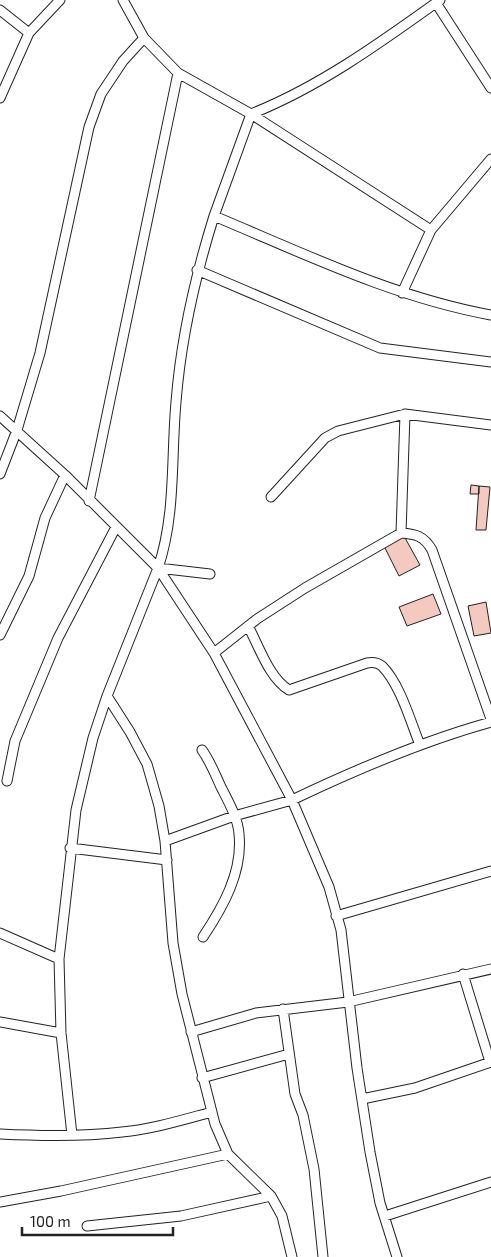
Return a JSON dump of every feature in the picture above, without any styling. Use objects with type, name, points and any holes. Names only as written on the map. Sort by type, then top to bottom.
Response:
[{"type":"street","points":[[0,98],[29,33],[60,0]]},
{"type":"street","points":[[123,0],[144,38],[178,73],[251,114],[430,230]]},
{"type":"street","points":[[72,1135],[61,1033],[59,959],[70,848],[76,810],[93,738],[158,568],[167,532],[182,342],[197,270],[214,216],[251,114],[296,94],[346,65],[438,1],[490,83]]},
{"type":"street","points":[[0,10],[29,33]]},
{"type":"street","points":[[0,474],[17,430],[40,353],[89,128],[101,94],[123,62],[144,38]]},
{"type":"street","points":[[89,501],[178,73]]},
{"type":"street","points":[[402,293],[430,230],[491,159]]},
{"type":"street","points":[[214,216],[361,278],[402,293],[454,308],[491,315]]},
{"type":"street","points":[[197,270],[380,348],[491,362]]},
{"type":"street","points":[[271,497],[325,438],[338,431],[405,414],[491,425]]},
{"type":"street","points":[[401,533],[405,414]]},
{"type":"street","points":[[0,416],[65,475],[158,568],[214,653],[292,800],[312,843],[328,887],[340,930],[362,1098],[380,1203],[397,1257]]},
{"type":"street","points":[[0,635],[29,576],[45,518],[65,475]]},
{"type":"street","points":[[7,781],[15,741],[58,638],[116,527]]},
{"type":"street","points":[[165,841],[234,816],[292,800],[420,745],[491,721],[432,550],[426,540],[418,534],[401,533],[305,588],[248,626],[214,653]]},
{"type":"street","points":[[158,568],[210,574]]},
{"type":"street","points":[[248,626],[274,676],[281,685],[289,690],[366,662],[376,662],[381,666],[400,694],[420,745]]},
{"type":"street","points":[[108,696],[147,764],[159,806],[167,860],[173,942],[191,1032],[212,1112],[228,1154],[271,1196],[282,1216],[292,1257]]},
{"type":"street","points":[[202,750],[209,760],[234,816],[239,833],[239,859],[232,885],[219,913],[203,937]]},
{"type":"street","points":[[70,848],[167,860]]},
{"type":"street","points":[[336,916],[491,871]]},
{"type":"street","points":[[0,933],[59,959]]},
{"type":"street","points":[[191,1032],[256,1013],[348,1002],[491,969]]},
{"type":"street","points":[[362,1098],[415,1088],[491,1062],[463,974]]},
{"type":"street","points":[[283,1010],[295,1094],[303,1115],[314,1169],[324,1257]]},
{"type":"street","points":[[0,1022],[61,1033]]},
{"type":"street","points":[[202,1078],[289,1054]]},
{"type":"street","points":[[0,1134],[72,1135],[122,1132],[159,1126],[212,1112]]},
{"type":"street","points":[[0,1202],[228,1154]]},
{"type":"street","points":[[384,1216],[491,1182]]},
{"type":"street","points":[[87,1226],[181,1216],[271,1196]]},
{"type":"building","points":[[471,485],[479,486],[479,494],[470,494]]},
{"type":"building","points":[[479,486],[490,487],[486,530],[476,530]]},
{"type":"building","points":[[404,536],[420,565],[399,576],[384,546]]},
{"type":"building","points":[[433,594],[441,614],[407,626],[399,607]]},
{"type":"building","points":[[486,602],[491,633],[474,636],[468,606]]}]
